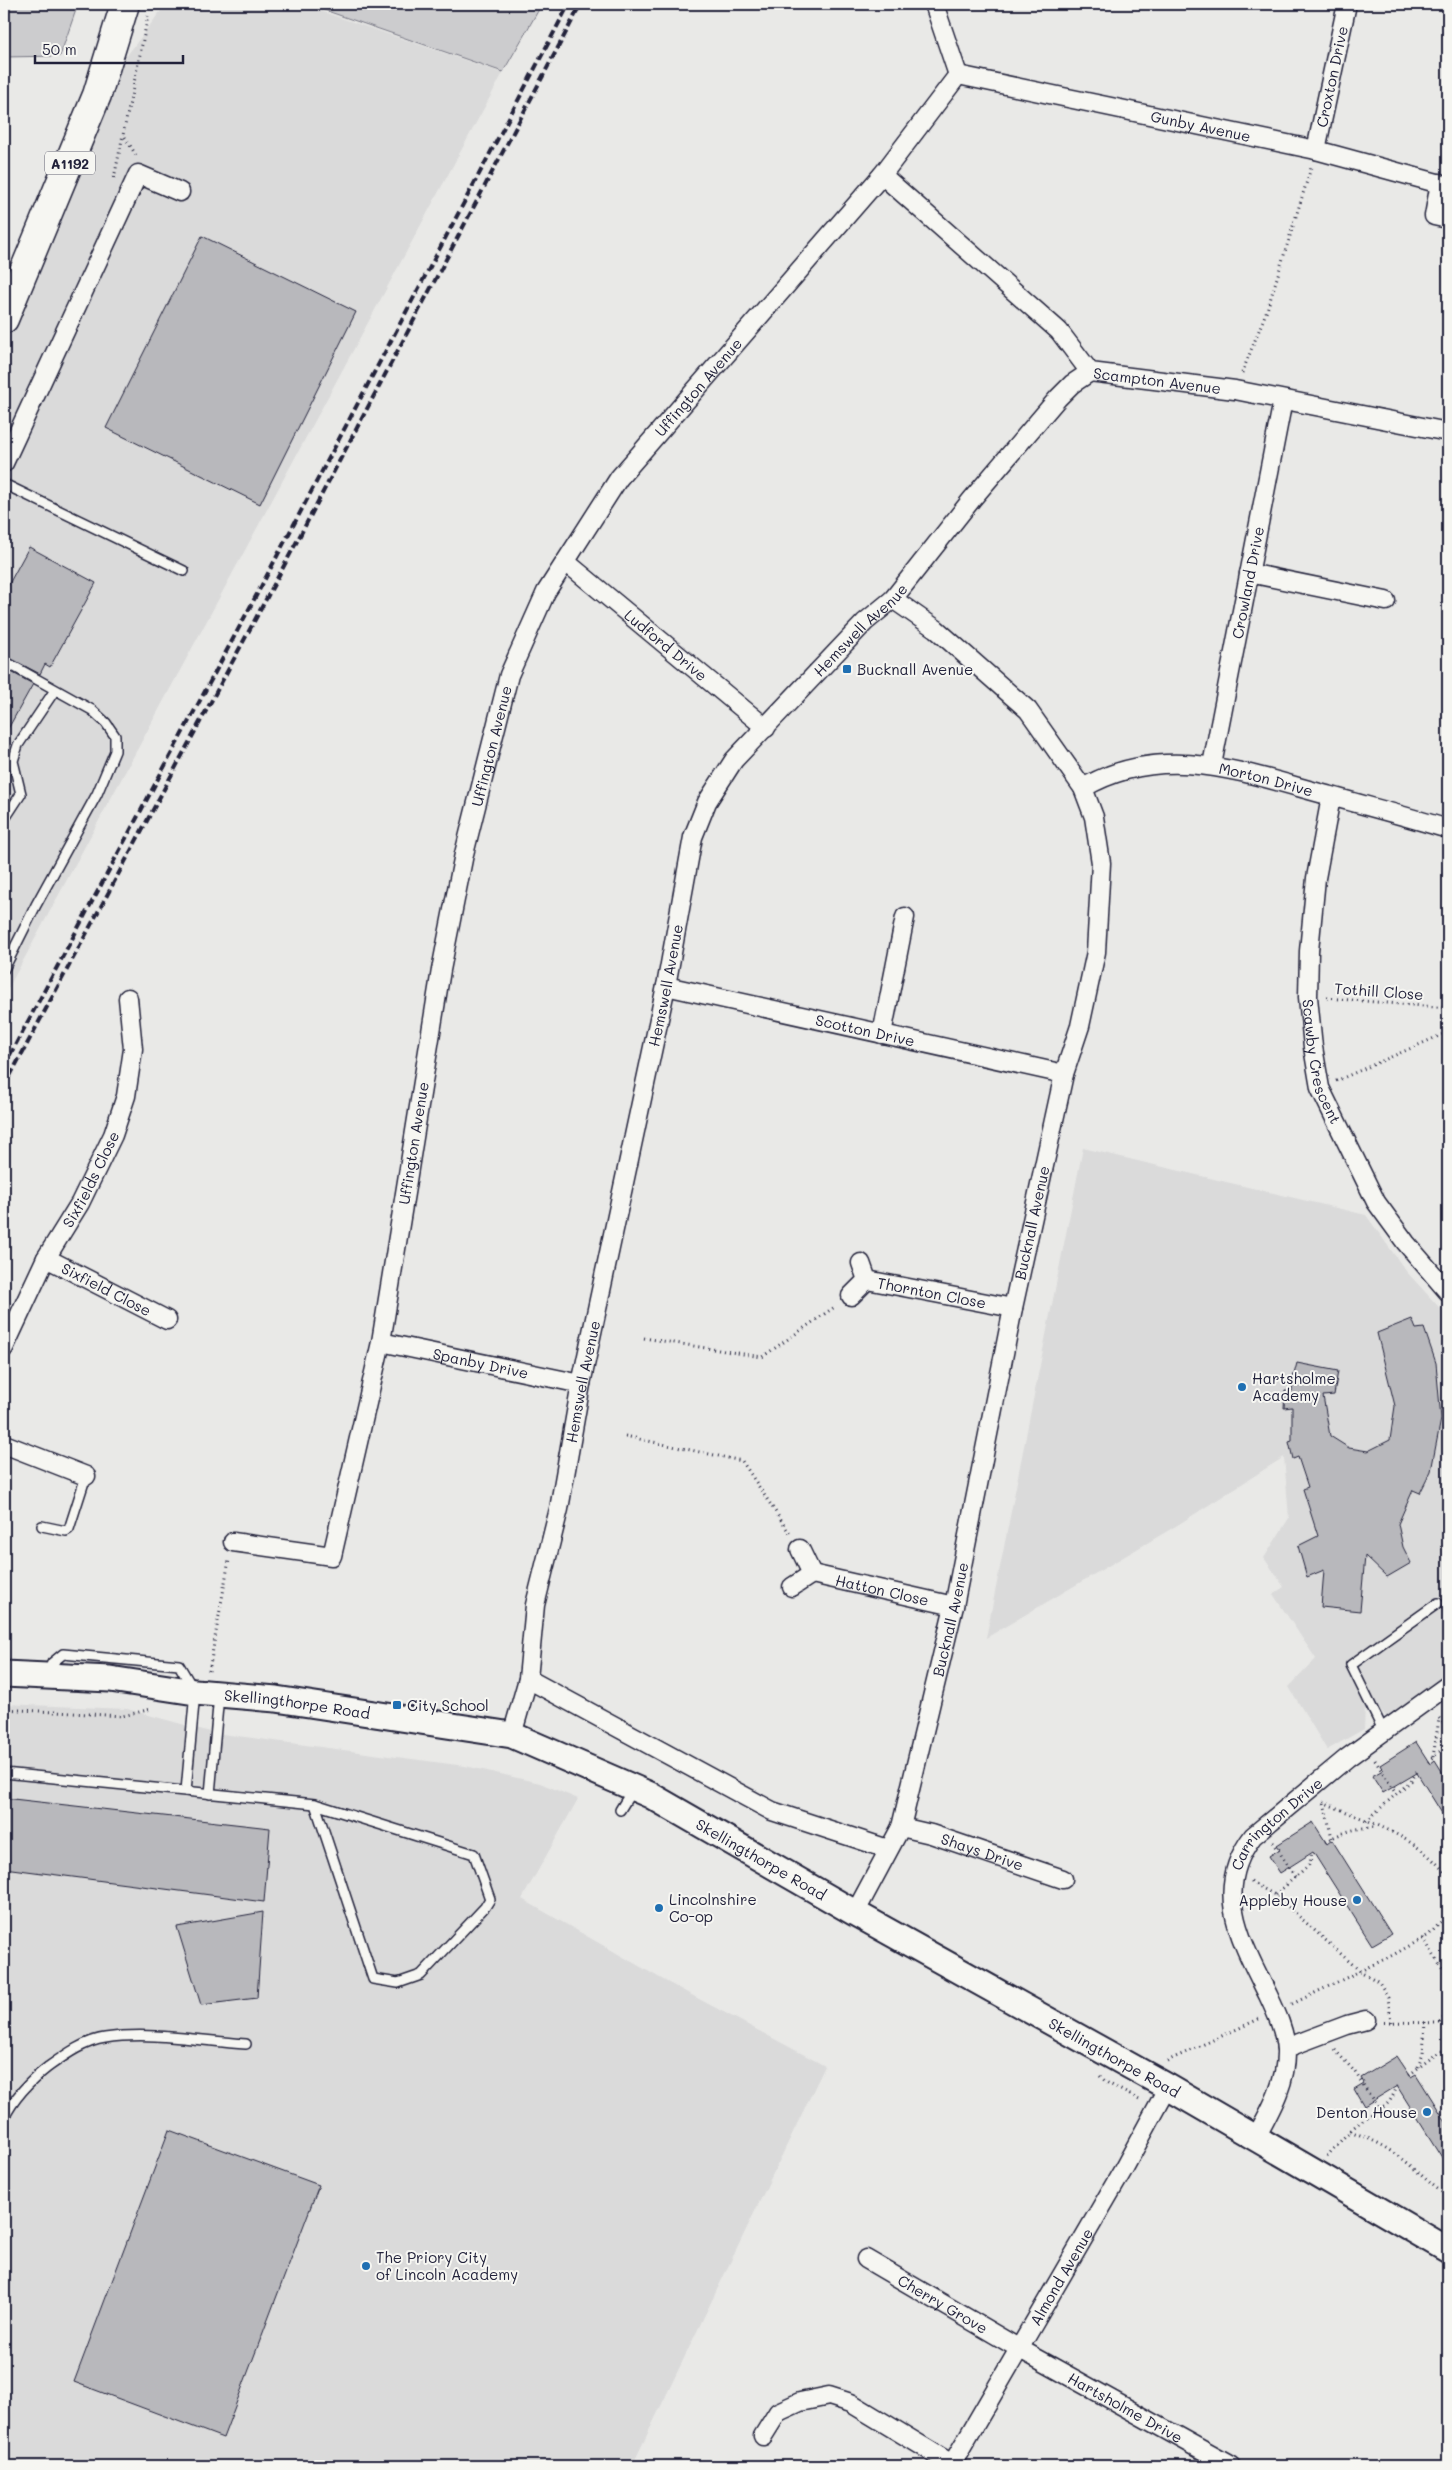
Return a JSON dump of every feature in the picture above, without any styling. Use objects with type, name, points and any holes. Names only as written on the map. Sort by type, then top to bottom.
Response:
[{"type":"main road","name":"A1192","points":[[4,319],[97,95],[137,8]]},
{"type":"main road","name":"Skellingthorpe Road","points":[[4,1674],[110,1679],[207,1689],[512,1735],[650,1795],[855,1913],[1168,2087],[1448,2250]]},
{"type":"street","points":[[934,4],[958,74]]},
{"type":"street","name":"Croxton Drive","points":[[1316,150],[1347,4]]},
{"type":"street","name":"Gunby Avenue","points":[[958,74],[1316,150],[1444,184],[1434,216],[1448,219]]},
{"type":"street","name":"Uffington Avenue","points":[[233,1542],[332,1556],[381,1342],[441,970],[481,781],[509,675],[546,592],[619,478],[882,175],[958,74]]},
{"type":"street","points":[[4,463],[140,167],[180,192]]},
{"type":"street","name":"Scampton Avenue","points":[[882,175],[1059,331],[1090,372],[1235,390],[1448,432]]},
{"type":"street","name":"Hemswell Avenue","points":[[512,1735],[528,1679],[535,1605],[559,1509],[581,1384],[666,986],[693,837],[707,802],[734,760],[866,622],[892,600],[972,499],[1058,398],[1072,384],[1090,372]]},
{"type":"street","name":"Crowland Drive","points":[[1212,765],[1283,400]]},
{"type":"street","name":"Ludford Drive","points":[[566,562],[766,728]]},
{"type":"street","points":[[1249,573],[1386,601]]},
{"type":"street","name":"Bucknall Avenue","points":[[855,1913],[901,1827],[954,1606],[1013,1308],[1064,1074],[1080,1026],[1096,952],[1101,863],[1094,817],[1083,788],[1028,710],[936,629],[892,600]]},
{"type":"street","name":"Morton Drive","points":[[1083,788],[1105,775],[1148,765],[1182,762],[1212,765],[1383,809],[1448,830]]},
{"type":"street","name":"Scawby Crescent","points":[[1331,797],[1316,878],[1309,951],[1308,997],[1313,1047],[1320,1088],[1376,1202],[1406,1243],[1448,1292]]},
{"type":"street","points":[[882,1034],[905,917]]},
{"type":"street","name":"Scotton Drive","points":[[666,986],[1064,1074]]},
{"type":"street","name":"Sixfields Close","points":[[4,1348],[46,1258],[80,1203],[113,1135],[126,1096],[132,1049],[128,998]]},
{"type":"street","name":"Sixfield Close","points":[[46,1258],[167,1320]]},
{"type":"street","name":"Thornton Close","points":[[861,1263],[867,1280],[1013,1308]]},
{"type":"street","points":[[851,1296],[867,1280]]},
{"type":"street","name":"Spanby Drive","points":[[381,1342],[581,1384]]},
{"type":"street","points":[[4,1444],[86,1476]]},
{"type":"street","points":[[792,1587],[812,1574],[800,1549]]},
{"type":"street","name":"Hatton Close","points":[[812,1574],[954,1606]]},
{"type":"street","points":[[528,1679],[772,1811],[888,1849]]},
{"type":"street","name":"Carrington Drive","points":[[1255,2139],[1279,2090],[1284,2072],[1286,2048],[1276,2012],[1244,1946],[1234,1920],[1231,1897],[1234,1877],[1242,1850],[1253,1836],[1304,1794],[1366,1745],[1448,1685]]},
{"type":"street","name":"Shays Drive","points":[[901,1827],[931,1834],[1063,1879]]},
{"type":"street","points":[[1286,2048],[1366,2020]]},
{"type":"street","name":"Almond Avenue","points":[[952,2465],[1168,2087]]},
{"type":"street","name":"Cherry Grove","points":[[866,2259],[1020,2349]]},
{"type":"street","name":"Hartsholme Drive","points":[[1020,2349],[1231,2466]]},
{"type":"street","points":[[764,2436],[778,2412],[800,2402],[828,2396],[851,2403],[952,2465]]},
{"type":"lane","points":[[4,484],[184,571]]},
{"type":"lane","points":[[4,661],[92,710],[106,723],[115,736],[115,751],[96,794],[4,969]]},
{"type":"lane","points":[[4,820],[21,794],[13,761],[18,745],[55,690]]},
{"type":"lane","points":[[42,1526],[69,1530],[86,1476]]},
{"type":"lane","points":[[1384,1732],[1351,1665],[1438,1603]]},
{"type":"lane","points":[[186,1791],[207,1689]]},
{"type":"lane","points":[[207,1689],[210,1794]]},
{"type":"lane","points":[[4,1773],[315,1804],[474,1854],[490,1899],[485,1907],[422,1975],[398,1982],[373,1979],[315,1804]]},
{"type":"lane","points":[[620,1810],[633,1788]]},
{"type":"lane","points":[[4,2118],[9,2108],[33,2079],[63,2056],[84,2045],[104,2038],[143,2036],[246,2044]]},
{"type":"path","points":[[113,183],[124,136],[137,8]]},
{"type":"path","points":[[124,136],[140,167]]},
{"type":"path","points":[[1235,390],[1267,310],[1316,150]]},
{"type":"path","name":"Tothill Close","points":[[1308,997],[1448,1008]]},
{"type":"path","points":[[1320,1088],[1448,1032]]},
{"type":"path","points":[[644,1338],[762,1357],[851,1296]]},
{"type":"path","points":[[625,1436],[742,1461],[800,1549]]},
{"type":"path","points":[[207,1689],[233,1542]]},
{"type":"path","points":[[4,1709],[124,1716],[160,1707]]},
{"type":"path","points":[[1433,1757],[1439,1719]]},
{"type":"path","points":[[1428,1762],[1448,1744]]},
{"type":"path","points":[[1366,1745],[1396,1794]]},
{"type":"path","points":[[1366,1821],[1411,1781],[1416,1772]]},
{"type":"path","points":[[1304,1794],[1366,1821],[1429,1855],[1448,1877]]},
{"type":"path","points":[[1324,1803],[1332,1838]]},
{"type":"path","points":[[1264,1827],[1295,1877]]},
{"type":"path","points":[[1326,1842],[1332,1838],[1367,1827],[1378,1827]]},
{"type":"path","points":[[1275,1895],[1310,1864],[1312,1851]]},
{"type":"path","points":[[1234,1877],[1252,1882],[1275,1895],[1360,1971],[1379,1982],[1388,1997],[1391,2022]]},
{"type":"path","points":[[1166,2062],[1276,2012],[1423,1938],[1448,1914]]},
{"type":"path","points":[[1423,1938],[1448,1978]]},
{"type":"path","points":[[1440,2023],[1448,2011]]},
{"type":"path","points":[[1366,2020],[1425,2022],[1448,2025]]},
{"type":"path","points":[[1418,2068],[1423,2054],[1425,2022]]},
{"type":"path","points":[[1315,2038],[1345,2058],[1380,2111]]},
{"type":"path","points":[[1409,2075],[1439,2052],[1448,2048]]},
{"type":"path","points":[[1321,2162],[1364,2119],[1380,2111],[1391,2102],[1397,2086]]},
{"type":"path","points":[[1350,2131],[1394,2152],[1430,2185],[1448,2196]]},
{"type":"shaded area","points":[[4,4],[78,4],[60,56],[4,57]]},
{"type":"shaded area","points":[[166,4],[300,4],[503,73],[4,996],[4,319],[97,95]]},
{"type":"shaded area","points":[[307,4],[542,4],[503,72]]},
{"type":"shaded area","name":"Hartsholme Academy","points":[[1083,1148],[1366,1215],[1406,1271],[1448,1317],[1448,1676],[1386,1717],[1373,1700],[1365,1708],[1364,1729],[1327,1750],[1289,1687],[1316,1659],[1273,1594],[1284,1587],[1264,1558],[1289,1518],[1284,1457],[1176,1526],[986,1638]]},
{"type":"shaded area","name":"The Priory City of Lincoln Academy","points":[[4,1704],[127,1709],[214,1733],[465,1766],[540,1783],[578,1799],[522,1899],[667,1982],[825,2066],[632,2466],[4,2466]]},
{"type":"building","points":[[202,236],[356,312],[260,504],[106,428]]},
{"type":"building","points":[[29,547],[96,583],[50,667],[45,664],[40,674],[4,655],[4,593]]},
{"type":"building","points":[[4,668],[33,684],[4,736]]},
{"type":"building","points":[[1412,1319],[1416,1329],[1424,1328],[1436,1363],[1441,1419],[1431,1471],[1420,1493],[1413,1490],[1398,1524],[1403,1547],[1411,1563],[1387,1577],[1365,1556],[1360,1611],[1321,1607],[1324,1570],[1307,1577],[1298,1546],[1318,1536],[1303,1489],[1308,1487],[1298,1457],[1293,1459],[1289,1442],[1292,1441],[1292,1407],[1284,1408],[1285,1391],[1292,1391],[1297,1363],[1338,1371],[1334,1395],[1323,1396],[1330,1436],[1349,1448],[1368,1451],[1390,1440],[1395,1406],[1377,1333]]},
{"type":"building","points":[[1416,1742],[1430,1764],[1435,1760],[1448,1781],[1448,1823],[1417,1773],[1383,1793],[1372,1776],[1383,1770],[1380,1765]]},
{"type":"building","points":[[4,1798],[270,1828],[264,1902],[4,1868]]},
{"type":"building","name":"Appleby House","points":[[1313,1822],[1327,1844],[1332,1840],[1391,1934],[1372,1945],[1313,1852],[1280,1873],[1269,1856],[1280,1849],[1277,1845]]},
{"type":"building","points":[[263,1912],[257,1998],[201,2005],[177,1927]]},
{"type":"building","name":"Denton House","points":[[1397,2056],[1411,2077],[1416,2074],[1448,2125],[1448,2167],[1397,2086],[1364,2106],[1354,2089],[1364,2083],[1361,2078]]},
{"type":"building","points":[[169,2130],[319,2185],[223,2438],[74,2382]]},
{"type":"railway","points":[[4,1066],[256,596],[569,4]]},
{"type":"railway","points":[[4,1087],[286,562],[581,4]]},
{"type":"place","name":"Bucknall Avenue","points":[[847,669]]},
{"type":"place","name":"Hartsholme Academy","points":[[1242,1387]]},
{"type":"place","name":"City School","points":[[397,1705]]},
{"type":"place","name":"Appleby House","points":[[1357,1900]]},
{"type":"place","name":"Lincolnshire Co-op","points":[[659,1908]]},
{"type":"place","name":"Denton House","points":[[1427,2112]]},
{"type":"place","name":"The Priory City of Lincoln Academy","points":[[366,2266]]}]
